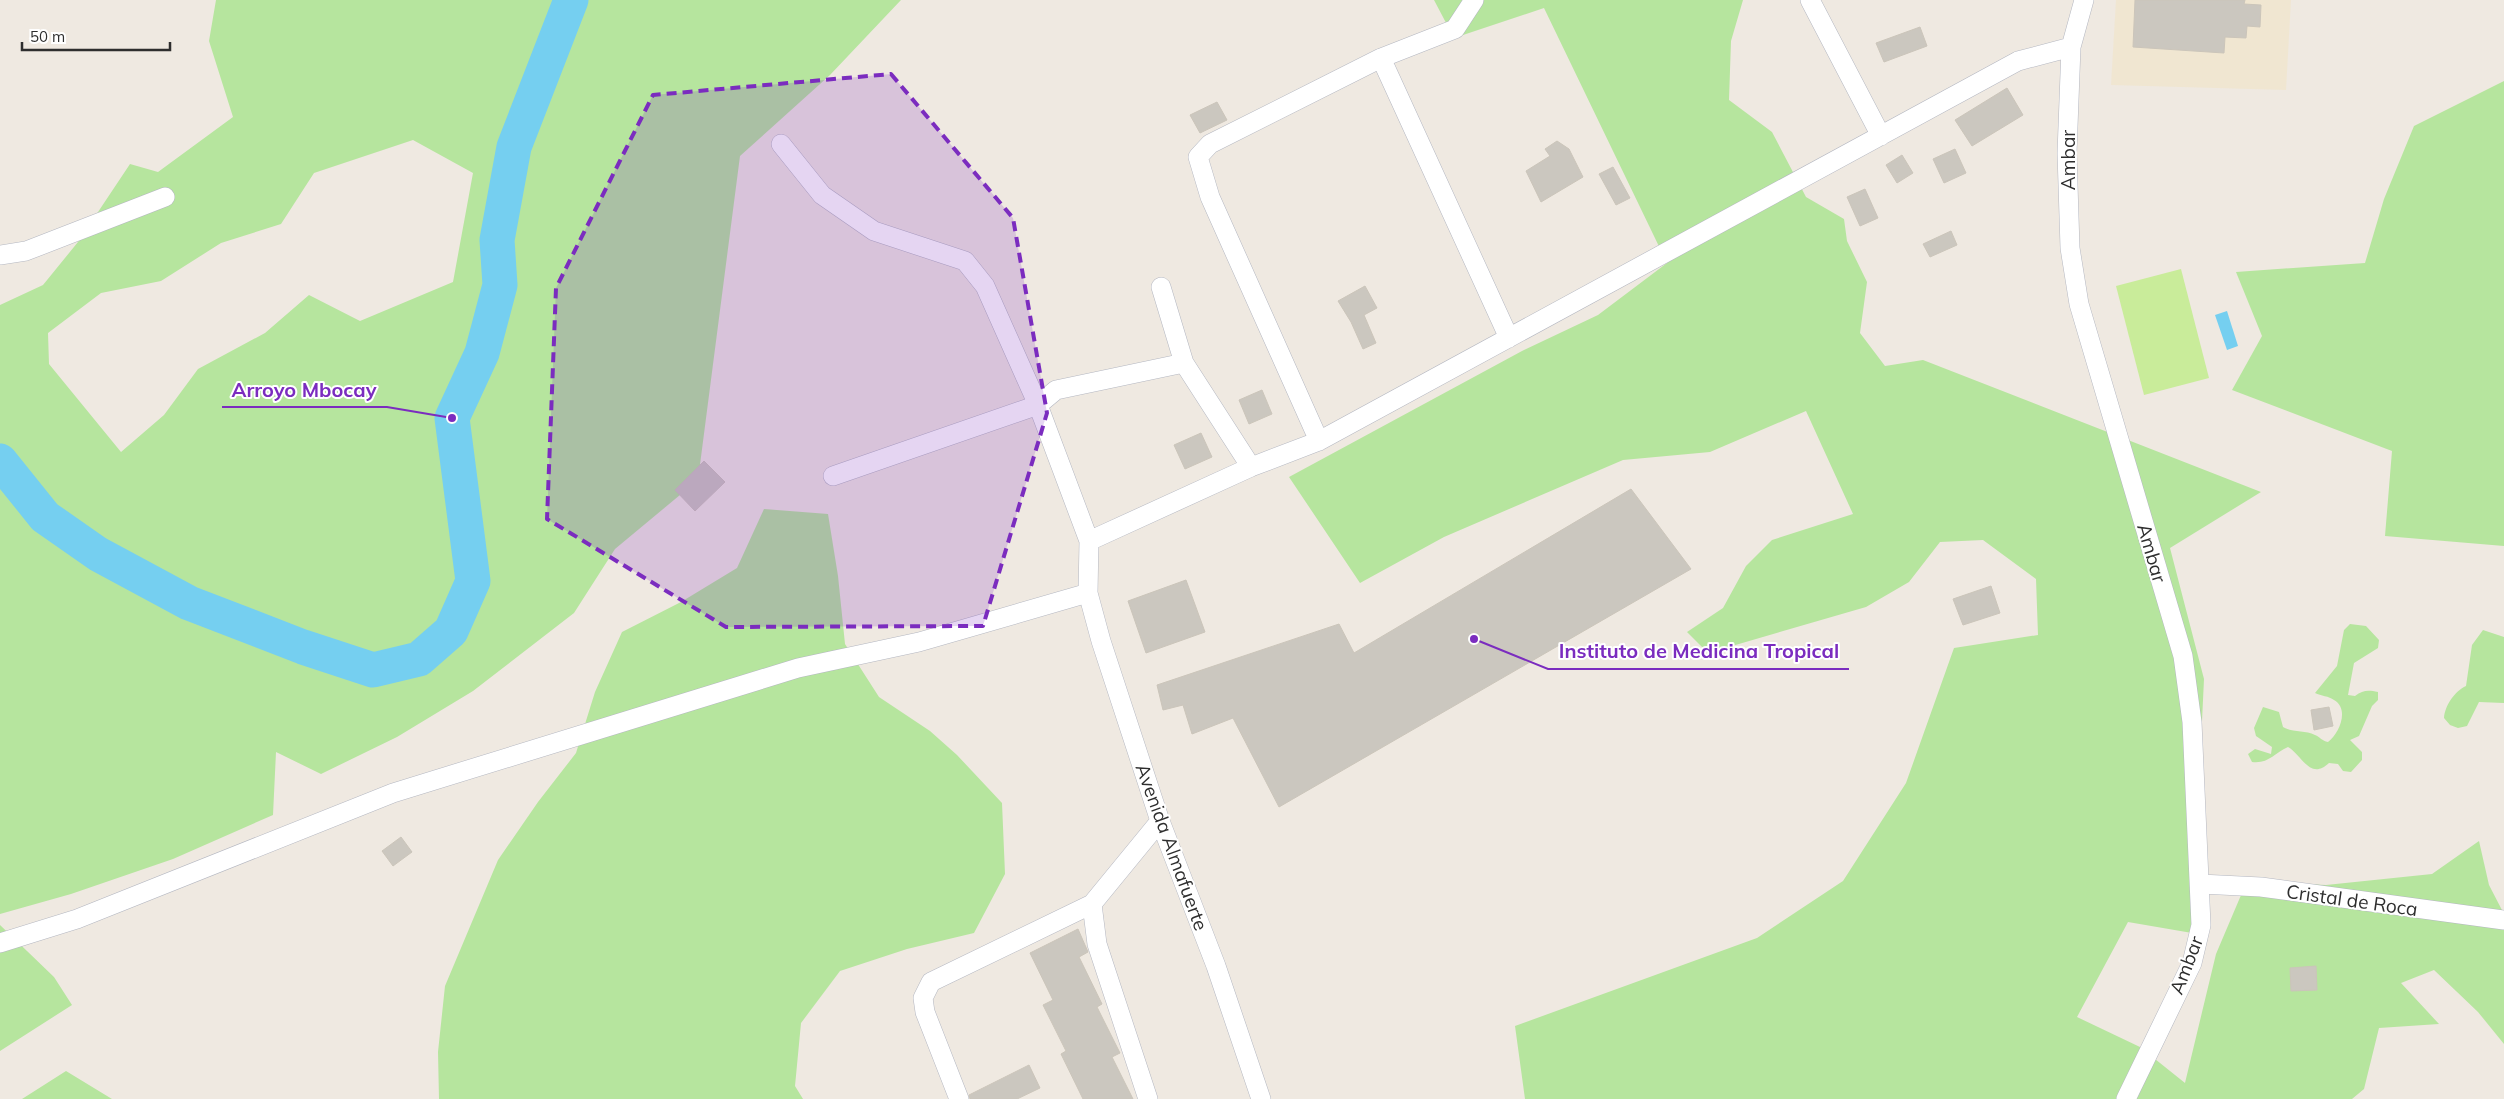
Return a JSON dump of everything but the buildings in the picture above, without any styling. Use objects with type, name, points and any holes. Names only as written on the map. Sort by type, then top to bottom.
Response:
[{"type":"street","points":[[1318,441],[1210,197],[1198,157],[1210,144],[1381,58],[1455,29],[1474,0]]},
{"type":"street","points":[[1810,0],[1881,136]]},
{"type":"street","name":"Ambar","points":[[2084,0],[2071,47],[2067,153],[2070,248],[2079,304],[2183,656],[2192,722],[2200,884],[2201,925],[2192,962],[2126,1099]]},
{"type":"street","points":[[781,144],[822,195],[874,231],[965,261],[985,286],[1038,405],[1089,541],[1251,466],[1318,441],[2018,61],[2071,47]]},
{"type":"street","points":[[1381,58],[1509,338]]},
{"type":"street","points":[[0,255],[26,251],[165,197]]},
{"type":"street","points":[[1161,287],[1184,363],[1251,466]]},
{"type":"street","points":[[834,476],[1038,405],[1056,390],[1184,363]]},
{"type":"street","name":"Avenida Almafuerte","points":[[1089,541],[1088,593],[1104,650],[1160,821],[1216,966],[1261,1099]]},
{"type":"street","points":[[0,943],[77,920],[393,793],[798,668],[919,642],[1088,593]]},
{"type":"street","points":[[959,1099],[925,1012],[923,998],[931,982],[1092,904],[1160,821]]},
{"type":"street","name":"Cristal de Roca","points":[[2200,884],[2261,887],[2504,920]]},
{"type":"street","points":[[1092,904],[1098,944],[1148,1099]]},
{"type":"highlighted area","points":[[891,74],[1013,218],[1047,413],[983,626],[726,627],[547,519],[556,288],[653,95]]},
{"type":"shaded area","points":[[2116,0],[2291,0],[2286,90],[2111,85]]},
{"type":"green space","points":[[216,0],[901,0],[830,75],[740,156],[698,480],[615,549],[574,613],[473,691],[397,737],[321,774],[276,752],[273,815],[173,859],[71,894],[0,914],[0,305],[43,285],[78,242],[130,164],[158,172],[233,117],[209,41]],"holes":[[[413,140],[473,173],[453,282],[360,321],[309,295],[265,333],[198,369],[164,415],[121,452],[49,364],[48,333],[101,293],[161,281],[221,243],[281,224],[314,173]]]},
{"type":"green space","points":[[1434,0],[1743,0],[1731,41],[1729,100],[1772,132],[1806,197],[1844,219],[1847,241],[1867,282],[1860,333],[1885,366],[1923,360],[2261,492],[2170,548],[2204,679],[2192,933],[2128,922],[2077,1017],[2140,1047],[2185,1083],[2216,954],[2247,881],[2326,885],[2432,874],[2479,841],[2489,885],[2504,914],[2504,1044],[2478,1012],[2434,970],[2401,983],[2439,1024],[2379,1028],[2364,1089],[2352,1099],[1525,1099],[1515,1026],[1757,938],[1843,881],[1906,783],[1954,648],[2038,635],[2036,579],[1983,540],[1940,542],[1909,582],[1866,607],[1708,653],[1687,632],[1723,608],[1746,566],[1772,540],[1853,514],[1806,411],[1710,452],[1623,460],[1444,537],[1360,583],[1289,477],[1522,351],[1598,315],[1667,263],[1544,8],[1454,38]]},
{"type":"green space","points":[[2504,81],[2504,546],[2385,536],[2392,451],[2232,390],[2262,336],[2236,272],[2365,263],[2384,199],[2414,126]]},
{"type":"green space","points":[[2181,269],[2209,378],[2144,395],[2116,286]]},
{"type":"green space","points":[[764,509],[828,514],[838,576],[845,644],[879,697],[930,731],[957,755],[1002,803],[1005,874],[974,933],[907,949],[840,971],[801,1023],[795,1086],[803,1099],[439,1099],[438,1052],[445,986],[498,860],[538,802],[576,753],[595,692],[622,632],[681,602],[737,568]]},
{"type":"green space","points":[[2350,624],[2366,626],[2379,640],[2378,648],[2354,663],[2348,695],[2355,696],[2366,691],[2378,692],[2378,700],[2372,706],[2359,736],[2350,740],[2362,752],[2362,760],[2351,772],[2343,771],[2338,764],[2329,763],[2322,768],[2311,768],[2288,747],[2267,760],[2252,762],[2248,754],[2255,749],[2271,754],[2272,747],[2256,736],[2254,728],[2263,707],[2279,712],[2283,727],[2287,729],[2311,733],[2328,742],[2336,733],[2342,715],[2339,704],[2332,699],[2315,693],[2337,666],[2344,630]]},
{"type":"green space","points":[[2483,630],[2504,637],[2504,703],[2479,702],[2467,726],[2458,728],[2450,725],[2444,718],[2446,708],[2458,691],[2466,686],[2472,645]]},
{"type":"green space","points":[[0,925],[54,977],[72,1005],[0,1051]]},
{"type":"green space","points":[[66,1071],[112,1099],[22,1099]]},
{"type":"water","points":[[2227,311],[2238,346],[2227,350],[2215,315]]},
{"type":"waterway","points":[[0,461],[45,517],[98,554],[189,603],[303,647],[373,670],[419,659],[451,631],[473,581],[452,418],[482,353],[500,285],[497,240],[514,147],[571,0]]},
{"type":"place","name":"Arroyo Mbocay","points":[[452,418]]},
{"type":"place","name":"Instituto de Medicina Tropical","points":[[1474,639]]}]
